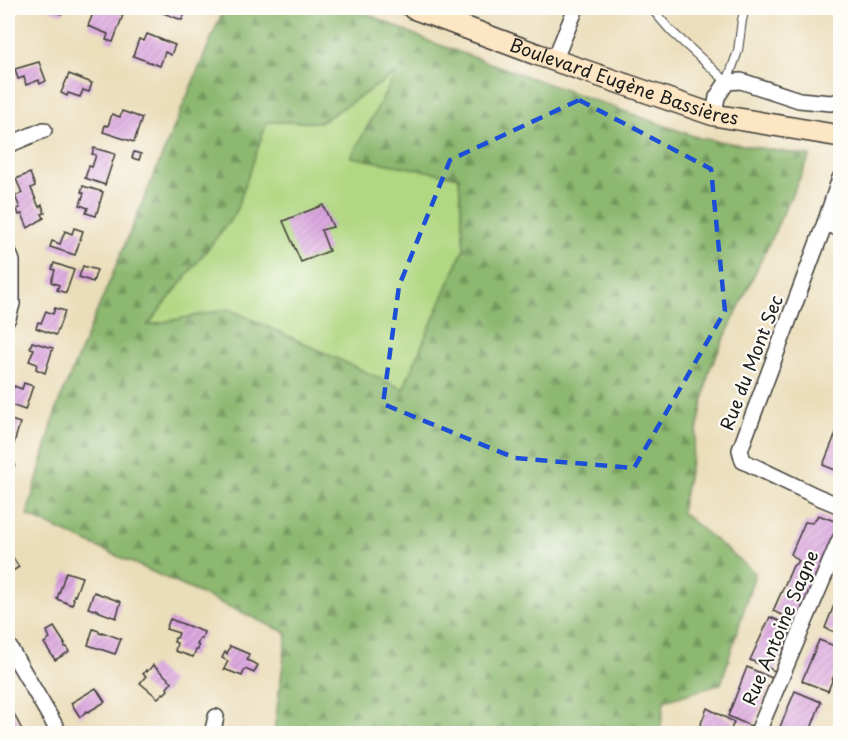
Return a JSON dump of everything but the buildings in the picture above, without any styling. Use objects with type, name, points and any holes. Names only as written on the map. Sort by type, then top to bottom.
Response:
[{"type":"street","name":"Boulevard Eugène Bassières","points":[[413,8],[554,61],[714,115],[840,136]]},
{"type":"street","points":[[554,61],[576,8]]},
{"type":"street","points":[[714,115],[717,97],[727,82],[741,81],[799,100],[831,103],[840,101]]},
{"type":"street","points":[[8,145],[44,130]]},
{"type":"street","name":"Rue du Mont Sec","points":[[840,178],[740,450],[743,461],[840,506]]},
{"type":"street","points":[[825,223],[840,229]]},
{"type":"street","points":[[8,251],[12,261],[12,304],[8,318]]},
{"type":"street","name":"Rue Antoine Sagne","points":[[757,734],[840,539]]},
{"type":"street","points":[[8,645],[60,734]]},
{"type":"street","points":[[212,734],[216,717]]},
{"type":"lane","points":[[651,8],[670,31],[727,82],[738,51],[746,8]]},
{"type":"highlighted area","points":[[579,100],[711,169],[725,311],[634,468],[515,458],[383,404],[399,286],[450,160]]},
{"type":"green space","points":[[224,8],[354,8],[431,42],[699,138],[810,156],[709,371],[681,512],[755,573],[721,684],[664,701],[660,733],[274,733],[287,633],[27,515],[57,407]],"holes":[[[396,73],[351,157],[459,177],[464,248],[403,389],[229,309],[148,325],[235,214],[267,122],[321,122]]]},
{"type":"green space","points":[[397,72],[459,177],[464,248],[403,390],[229,309],[147,326],[235,214],[267,121],[321,122]]}]
